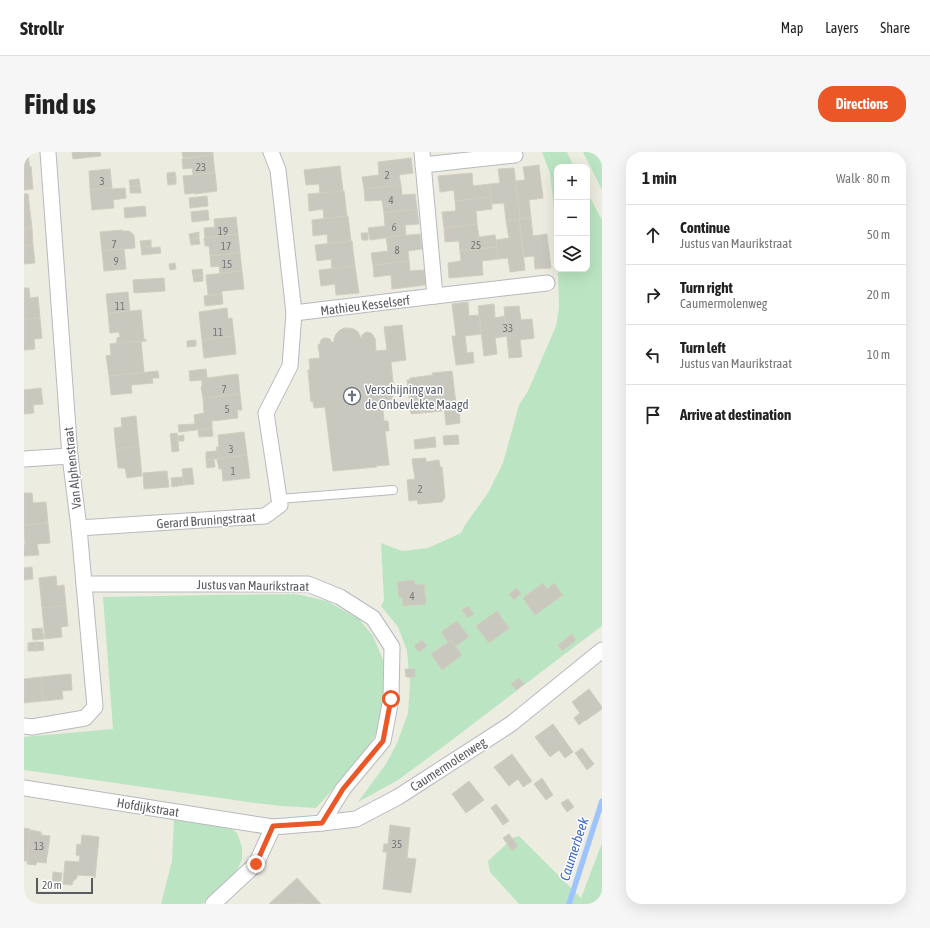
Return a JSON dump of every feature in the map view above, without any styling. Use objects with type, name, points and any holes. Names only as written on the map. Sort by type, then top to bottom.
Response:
[{"type":"street","name":"Van Alphenstraat","points":[[24,726],[32,728],[86,718],[95,707],[79,528],[70,456],[48,152]]},
{"type":"street","points":[[271,152],[278,170],[294,313],[290,366],[266,413],[279,499]]},
{"type":"street","points":[[436,296],[422,159],[515,155]]},
{"type":"street","name":"Mathieu Kesselserf","points":[[294,313],[547,283]]},
{"type":"street","points":[[24,459],[70,456]]},
{"type":"street","name":"Gerard Bruningstraat","points":[[79,528],[265,516],[280,505],[279,499]]},
{"type":"street","name":"Justus van Maurikstraat","points":[[84,584],[308,584],[340,597],[372,618],[392,647],[391,699],[383,741],[343,789],[322,823]]},
{"type":"street","name":"Caumermolenweg","points":[[273,826],[356,819],[398,797],[511,724],[602,650]]},
{"type":"street","name":"Hofdijkstraat","points":[[24,788],[273,826]]},
{"type":"street","points":[[213,904],[256,864],[273,826]]},
{"type":"lane","points":[[279,499],[393,490]]},
{"type":"green space","points":[[542,152],[567,152],[573,164],[554,164],[554,210],[550,173]]},
{"type":"green space","points":[[583,152],[602,152],[602,190],[590,164]]},
{"type":"green space","points":[[590,198],[602,220],[602,626],[398,780],[358,802],[386,764],[398,741],[408,713],[410,684],[407,651],[398,627],[381,606],[384,600],[381,543],[402,551],[428,548],[461,533],[488,493],[503,463],[519,405],[528,391],[556,326],[559,308],[558,272],[590,272]]},
{"type":"green space","points":[[296,594],[327,601],[359,619],[373,636],[383,660],[385,694],[381,726],[361,758],[316,808],[255,803],[24,770],[24,737],[113,729],[103,597]]},
{"type":"green space","points":[[174,817],[228,826],[237,833],[242,847],[242,859],[236,873],[202,904],[161,904],[172,861]]},
{"type":"green space","points":[[519,836],[581,898],[602,843],[602,904],[519,904],[490,872],[488,861],[513,838]]},
{"type":"building","points":[[72,152],[100,152],[101,156],[73,159]]},
{"type":"building","points":[[182,152],[213,152],[213,155],[183,158]]},
{"type":"building","points":[[213,155],[215,173],[193,175],[192,168],[183,169],[182,159]]},
{"type":"building","points":[[24,157],[28,157],[30,167],[31,166],[33,189],[24,190]]},
{"type":"building","points":[[411,158],[413,173],[399,175],[401,185],[364,189],[362,177],[379,175],[378,162]]},
{"type":"building","points":[[539,165],[543,198],[529,200],[531,218],[520,219],[515,181],[525,180],[523,167]]},
{"type":"building","points":[[340,166],[343,191],[320,194],[319,184],[306,185],[304,170]]},
{"type":"building","points":[[514,168],[520,219],[506,221],[504,203],[492,204],[490,184],[500,183],[498,169]]},
{"type":"building","points":[[110,169],[112,188],[90,190],[89,171]]},
{"type":"building","points":[[175,172],[176,177],[167,178],[167,173]]},
{"type":"building","points":[[215,173],[217,191],[185,194],[183,176]]},
{"type":"building","points":[[472,173],[473,186],[490,184],[491,197],[455,201],[454,190],[440,192],[438,176]]},
{"type":"building","points":[[176,177],[176,184],[168,185],[167,178]]},
{"type":"building","points":[[139,179],[140,186],[130,186],[129,180]]},
{"type":"building","points":[[401,185],[402,195],[415,194],[417,209],[384,213],[382,200],[365,201],[364,189]]},
{"type":"building","points":[[130,186],[140,186],[141,193],[130,193]]},
{"type":"building","points":[[125,188],[126,198],[113,200],[114,208],[92,210],[90,190]]},
{"type":"building","points":[[344,191],[347,216],[324,219],[323,209],[309,211],[308,194]]},
{"type":"building","points":[[24,194],[28,194],[30,211],[24,212]]},
{"type":"building","points":[[207,196],[208,206],[190,208],[189,198]]},
{"type":"building","points":[[491,197],[492,209],[476,211],[477,224],[444,228],[442,212],[456,211],[455,201]]},
{"type":"building","points":[[145,206],[146,216],[125,218],[124,208]]},
{"type":"building","points":[[417,209],[419,224],[405,225],[406,235],[370,240],[368,228],[385,226],[384,213]]},
{"type":"building","points":[[208,210],[209,220],[192,222],[191,212]]},
{"type":"building","points":[[30,211],[32,228],[24,229],[24,212]]},
{"type":"building","points":[[348,216],[351,241],[328,244],[327,234],[313,236],[312,220]]},
{"type":"building","points":[[236,217],[238,234],[205,238],[204,228],[215,227],[214,219]]},
{"type":"building","points":[[531,218],[533,236],[547,234],[551,268],[535,269],[534,256],[524,257],[519,219]]},
{"type":"building","points":[[519,219],[525,270],[510,272],[508,258],[498,259],[496,240],[509,238],[506,221]]},
{"type":"building","points":[[477,224],[479,237],[495,235],[497,247],[460,251],[459,241],[445,242],[444,228]]},
{"type":"building","points":[[32,228],[33,245],[24,246],[24,229]]},
{"type":"building","points":[[122,230],[129,231],[134,235],[135,248],[102,251],[100,232]]},
{"type":"building","points":[[199,232],[199,238],[190,239],[189,234]]},
{"type":"building","points":[[361,233],[368,233],[368,240],[362,240]]},
{"type":"building","points":[[238,234],[240,253],[210,256],[209,246],[205,246],[204,238]]},
{"type":"building","points":[[420,234],[422,249],[408,251],[409,261],[373,265],[371,253],[388,251],[386,237]]},
{"type":"building","points":[[199,238],[200,244],[191,245],[190,239]]},
{"type":"building","points":[[151,240],[151,246],[141,247],[140,241]]},
{"type":"building","points":[[352,241],[355,266],[332,269],[331,259],[317,261],[315,245]]},
{"type":"building","points":[[33,245],[35,263],[24,264],[24,246]]},
{"type":"building","points":[[151,246],[152,248],[160,247],[161,253],[142,255],[141,247]]},
{"type":"building","points":[[497,247],[498,259],[482,261],[483,275],[449,278],[448,263],[461,261],[460,251]]},
{"type":"building","points":[[124,249],[126,269],[104,271],[102,251]]},
{"type":"building","points":[[240,253],[242,271],[220,273],[219,266],[211,267],[210,256]]},
{"type":"building","points":[[409,261],[410,271],[424,270],[426,285],[392,289],[391,275],[374,277],[373,265]]},
{"type":"building","points":[[175,263],[176,269],[170,270],[169,264]]},
{"type":"building","points":[[355,266],[359,293],[336,295],[335,284],[321,286],[319,270]]},
{"type":"building","points":[[202,269],[203,275],[193,276],[192,270]]},
{"type":"building","points":[[242,271],[244,289],[222,291],[222,294],[208,295],[206,275]]},
{"type":"building","points":[[203,275],[203,281],[194,282],[193,276]]},
{"type":"building","points":[[164,278],[165,291],[134,293],[133,280]]},
{"type":"building","points":[[24,288],[29,288],[30,298],[38,297],[40,318],[24,319]]},
{"type":"building","points":[[128,292],[130,312],[108,313],[106,294]]},
{"type":"building","points":[[222,294],[223,304],[205,306],[204,296]]},
{"type":"building","points":[[468,302],[469,316],[479,315],[481,334],[465,336],[467,353],[473,352],[474,363],[456,365],[452,336],[456,336],[452,304]]},
{"type":"building","points":[[494,304],[495,318],[505,316],[507,336],[495,338],[497,354],[484,356],[478,306]]},
{"type":"building","points":[[519,306],[521,320],[532,319],[534,338],[520,340],[522,357],[509,358],[504,307]]},
{"type":"building","points":[[227,308],[228,319],[232,318],[234,336],[202,340],[199,312]]},
{"type":"building","points":[[141,310],[144,340],[146,339],[146,341],[116,344],[117,338],[120,337],[119,332],[110,333],[108,313]]},
{"type":"building","points":[[40,318],[42,338],[34,339],[35,349],[24,350],[24,319]]},
{"type":"building","name":"Verschijning van de Onbevlekte Maagd","points":[[402,325],[406,360],[391,362],[394,392],[392,392],[393,399],[382,400],[384,421],[388,421],[389,431],[385,431],[389,465],[333,471],[325,407],[314,408],[313,401],[311,402],[308,370],[310,370],[309,359],[320,358],[318,345],[320,344],[321,340],[327,338],[330,339],[331,342],[334,342],[336,334],[344,328],[354,329],[358,332],[361,338],[366,332],[371,333],[375,338],[376,351],[387,350],[384,327]]},
{"type":"building","points":[[234,336],[236,354],[204,358],[202,340]]},
{"type":"building","points":[[196,340],[196,346],[187,347],[187,341]]},
{"type":"building","points":[[141,341],[144,372],[109,376],[106,356],[111,355],[110,344]]},
{"type":"building","points":[[206,369],[207,378],[238,374],[240,394],[203,398],[201,387],[202,380],[190,381],[189,371]]},
{"type":"building","points":[[158,371],[159,378],[152,378],[153,383],[131,385],[132,393],[111,395],[109,376]]},
{"type":"building","points":[[452,371],[456,404],[459,404],[460,423],[446,425],[444,405],[441,406],[442,411],[411,414],[407,380],[410,380],[410,378],[433,375],[432,373]]},
{"type":"building","points":[[41,388],[43,404],[33,405],[34,413],[24,414],[24,390]]},
{"type":"building","points":[[240,394],[242,410],[237,410],[238,418],[212,421],[212,428],[179,432],[178,425],[195,424],[194,415],[204,413],[203,398]]},
{"type":"building","points":[[136,416],[139,446],[116,449],[114,428],[122,427],[121,418]]},
{"type":"building","points":[[212,428],[213,436],[199,437],[198,430]]},
{"type":"building","points":[[244,432],[247,455],[206,460],[206,452],[217,451],[216,447],[219,447],[218,435]]},
{"type":"building","points":[[177,433],[178,440],[171,441],[170,434]]},
{"type":"building","points":[[184,435],[184,441],[179,441],[178,436]]},
{"type":"building","points":[[458,435],[459,444],[444,445],[443,436]]},
{"type":"building","points":[[435,437],[436,447],[415,449],[414,440]]},
{"type":"building","points":[[178,440],[179,451],[172,452],[171,441]]},
{"type":"building","points":[[139,446],[142,476],[127,478],[125,468],[118,468],[116,449]]},
{"type":"building","points":[[247,455],[250,478],[223,481],[222,469],[219,469],[217,459]]},
{"type":"building","points":[[426,458],[426,462],[439,460],[440,467],[442,467],[445,497],[442,502],[418,504],[417,500],[409,501],[407,480],[415,479],[412,459]]},
{"type":"building","points":[[214,459],[215,467],[207,468],[206,460]]},
{"type":"building","points":[[192,468],[194,484],[184,485],[182,469]]},
{"type":"building","points":[[167,471],[169,487],[144,489],[143,473]]},
{"type":"building","points":[[183,477],[184,485],[172,487],[171,478]]},
{"type":"building","points":[[24,493],[32,493],[33,503],[46,502],[48,523],[24,525]]},
{"type":"building","points":[[48,523],[50,543],[37,544],[39,555],[24,556],[24,525]]},
{"type":"building","points":[[32,567],[33,579],[24,580],[24,568]]},
{"type":"building","points":[[56,576],[57,586],[64,585],[66,606],[42,608],[39,578]]},
{"type":"building","points":[[414,580],[415,585],[424,584],[426,604],[403,606],[402,597],[399,597],[397,582]]},
{"type":"building","points":[[543,583],[547,589],[554,583],[563,595],[535,615],[523,598]]},
{"type":"building","points":[[517,588],[521,594],[514,600],[509,594]]},
{"type":"building","points":[[66,606],[68,626],[61,627],[62,637],[45,639],[42,608]]},
{"type":"building","points":[[468,606],[474,614],[468,618],[462,610]]},
{"type":"building","points":[[497,611],[509,628],[489,643],[476,626]]},
{"type":"building","points":[[457,621],[469,637],[456,646],[451,640],[448,642],[441,632]]},
{"type":"building","points":[[42,628],[44,639],[33,640],[32,629]]},
{"type":"building","points":[[572,634],[576,640],[562,651],[558,645]]},
{"type":"building","points":[[422,640],[427,646],[419,652],[414,646]]},
{"type":"building","points":[[451,640],[462,655],[442,670],[431,654]]},
{"type":"building","points":[[36,642],[43,642],[44,650],[36,651]]},
{"type":"building","points":[[36,642],[36,651],[28,651],[28,643]]},
{"type":"building","points":[[405,669],[415,669],[415,677],[406,677]]},
{"type":"building","points":[[71,674],[72,690],[62,691],[63,699],[43,701],[41,677]]},
{"type":"building","points":[[41,677],[43,701],[24,703],[24,679]]},
{"type":"building","points":[[519,678],[524,684],[516,690],[511,684]]},
{"type":"building","points":[[589,689],[602,709],[579,725],[574,718],[580,713],[572,702]]},
{"type":"building","points":[[553,724],[573,752],[565,758],[559,750],[550,757],[535,737]]},
{"type":"building","points":[[582,748],[594,764],[587,770],[575,753]]},
{"type":"building","points":[[512,754],[532,781],[523,787],[518,779],[509,786],[494,767]]},
{"type":"building","points":[[542,778],[553,795],[546,800],[534,784]]},
{"type":"building","points":[[469,781],[484,800],[466,813],[452,794]]},
{"type":"building","points":[[568,799],[574,807],[567,812],[561,803]]},
{"type":"building","points":[[496,804],[509,821],[503,825],[491,808]]},
{"type":"building","points":[[390,825],[410,828],[407,858],[416,859],[411,893],[383,889],[387,852],[383,852],[384,844],[388,844]]},
{"type":"building","points":[[24,828],[30,829],[27,861],[24,861]]},
{"type":"building","points":[[30,830],[41,832],[41,835],[50,836],[46,863],[37,862],[36,865],[27,864]]},
{"type":"building","points":[[509,834],[518,846],[512,851],[503,838]]},
{"type":"building","points":[[82,835],[99,837],[95,878],[94,876],[77,875],[77,878],[73,881],[72,885],[63,884],[65,861],[79,862],[80,856],[76,855],[77,844],[81,845]]},
{"type":"building","points":[[53,872],[62,873],[60,886],[52,886]]},
{"type":"building","points":[[297,878],[321,904],[269,904]]},
{"type":"waterway","name":"Caumerbeek","points":[[569,904],[602,801]]},
{"type":"place","name":"Verschijning van de Onbevlekte Maagd","points":[[352,396]]},
{"type":"route","points":[[256,864],[273,826],[322,823],[343,789],[383,741],[391,699]]}]
